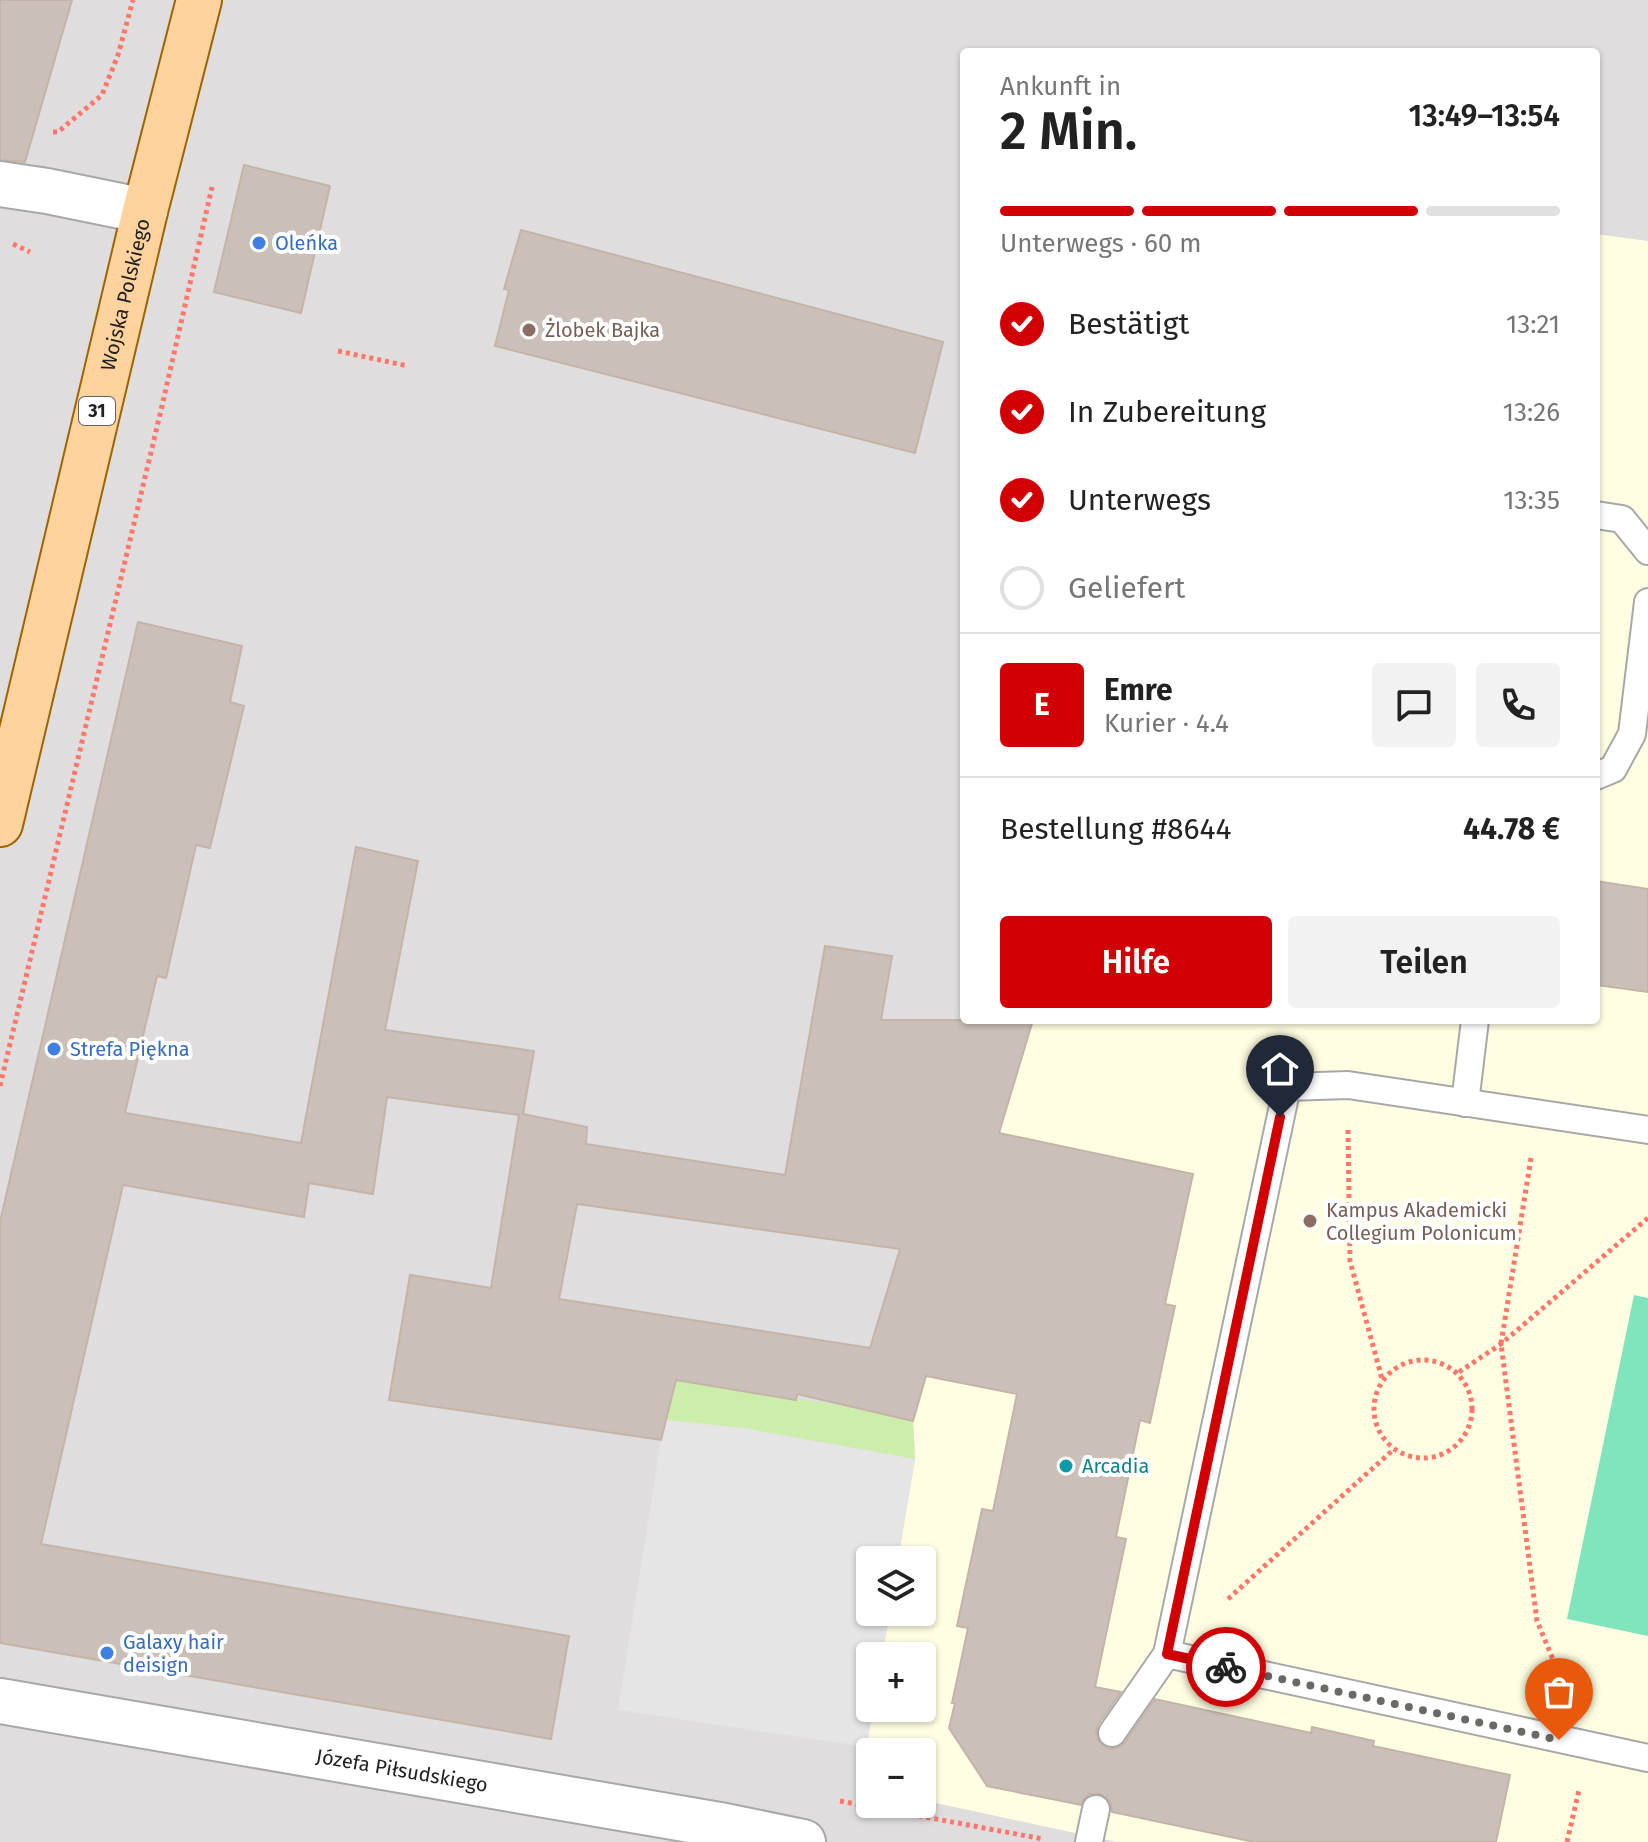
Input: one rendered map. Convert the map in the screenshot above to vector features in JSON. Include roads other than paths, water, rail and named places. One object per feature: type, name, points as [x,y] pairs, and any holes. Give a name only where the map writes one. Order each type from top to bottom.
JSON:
[{"type":"main road","name":"Wojska Polskiego","points":[[0,824],[145,211],[199,0]]},
{"type":"street","points":[[0,184],[145,211]]},
{"type":"street","name":"Józefa Piłsudskiego","points":[[0,1701],[803,1842]]},
{"type":"lane","points":[[1600,516],[1622,519],[1648,551]]},
{"type":"lane","points":[[1600,774],[1613,769],[1632,734],[1648,602]]},
{"type":"lane","points":[[1465,1103],[1475,1024]]},
{"type":"lane","points":[[1112,1733],[1167,1654],[1287,1087],[1348,1085],[1648,1130]]},
{"type":"lane","points":[[1167,1654],[1648,1758]]},
{"type":"lane","points":[[1089,1842],[1096,1809]]},
{"type":"place","name":"Oleńka","points":[[259,243]]},
{"type":"place","name":"Żlobek Bajka","points":[[529,330]]},
{"type":"place","name":"Strefa Piękna","points":[[54,1049]]},
{"type":"place","name":"Kampus Akademicki Collegium Polonicum","points":[[1310,1221]]},
{"type":"place","name":"Arcadia","points":[[1066,1466]]},
{"type":"place","name":"Galaxy hair deisign","points":[[107,1653]]}]
